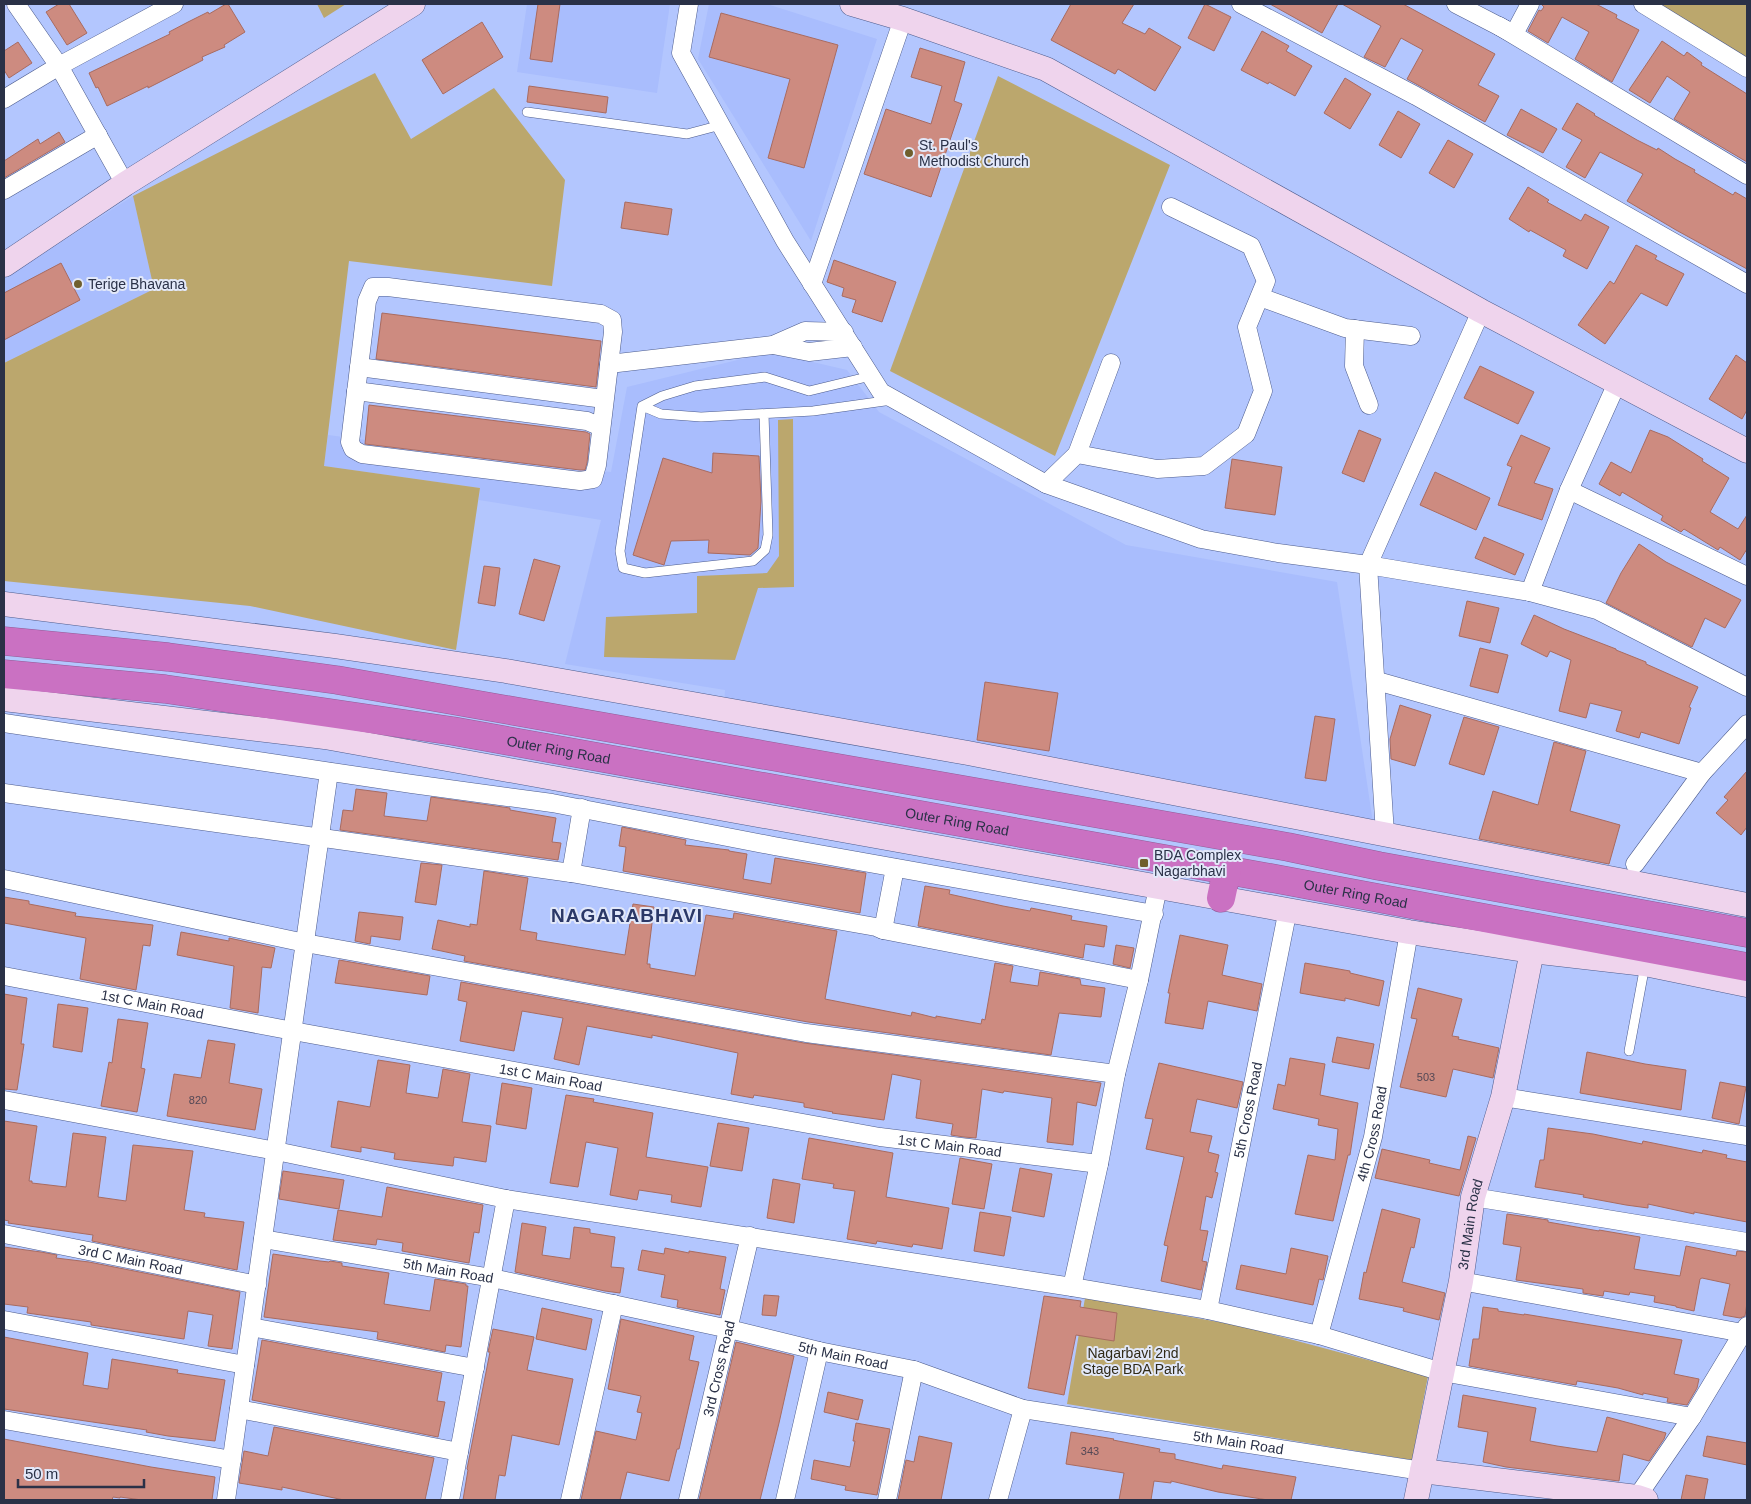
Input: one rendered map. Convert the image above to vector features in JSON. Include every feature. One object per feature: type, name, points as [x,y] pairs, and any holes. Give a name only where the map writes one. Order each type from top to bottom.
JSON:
[{"type":"highway","points":[[4,641],[168,657],[357,683],[1288,847],[1398,870],[1747,933]]},
{"type":"highway","name":"Outer Ring Road","points":[[4,674],[165,689],[453,732],[1226,870],[1747,967]]},
{"type":"highway","points":[[1222,898],[1226,870]]},
{"type":"street","points":[[16,4],[59,66],[124,184]]},
{"type":"street","points":[[4,99],[59,66],[174,4]]},
{"type":"street","points":[[4,265],[124,184],[413,4]]},
{"type":"street","points":[[689,4],[681,53],[785,241],[881,392],[1046,484],[1201,539],[1530,592],[1597,610],[1747,687]]},
{"type":"street","points":[[852,4],[903,19],[1046,68],[1481,310],[1747,451]]},
{"type":"street","points":[[1241,4],[1416,96],[1747,284]]},
{"type":"street","points":[[1456,4],[1514,34],[1530,4]]},
{"type":"street","points":[[1643,4],[1747,68]]},
{"type":"street","points":[[812,284],[903,19]]},
{"type":"street","points":[[1500,26],[1747,175]]},
{"type":"street","points":[[4,190],[98,135]]},
{"type":"street","points":[[1077,454],[1157,469],[1204,466],[1246,434],[1264,391],[1246,327],[1266,281],[1251,246],[1171,207]]},
{"type":"street","points":[[373,287],[388,287],[601,314],[612,320],[613,332],[609,364],[600,427],[597,465],[593,479],[580,481],[362,454],[353,449],[350,442],[367,301],[373,287]]},
{"type":"street","points":[[1260,297],[1345,328],[1411,336]]},
{"type":"street","points":[[1385,834],[1368,565],[1481,310]]},
{"type":"street","points":[[1355,329],[1354,366],[1369,405]]},
{"type":"street","points":[[609,364],[773,345],[806,331],[844,332]]},
{"type":"street","points":[[773,345],[809,352],[853,347]]},
{"type":"street","points":[[1046,484],[1077,454],[1111,363]]},
{"type":"street","points":[[359,367],[604,399]]},
{"type":"street","points":[[1530,592],[1569,490],[1617,383]]},
{"type":"street","points":[[356,391],[587,421],[600,427]]},
{"type":"street","points":[[1569,490],[1747,576]]},
{"type":"street","points":[[4,604],[335,646],[516,673],[968,753],[1747,905]]},
{"type":"street","points":[[1376,681],[1702,773]]},
{"type":"street","points":[[4,699],[326,737],[1409,932],[1532,951],[1645,964],[1747,985]]},
{"type":"street","points":[[4,723],[329,772],[552,802],[895,868],[1154,914]]},
{"type":"street","points":[[1635,864],[1702,773],[1747,724]]},
{"type":"street","points":[[228,1500],[239,1409],[329,772]]},
{"type":"street","points":[[4,793],[571,873],[876,927],[883,930],[1139,980]]},
{"type":"street","points":[[571,873],[582,808]]},
{"type":"street","points":[[883,930],[895,868]]},
{"type":"street","points":[[4,879],[305,943],[806,1033],[1116,1074]]},
{"type":"street","points":[[1072,1287],[1099,1164],[1116,1074],[1154,914],[1158,887]]},
{"type":"street","name":"5th Cross Road","points":[[1208,1310],[1288,909]]},
{"type":"street","name":"4th Cross Road","points":[[1319,1335],[1374,1137],[1409,932]]},
{"type":"street","name":"3rd Main Road","points":[[1416,1500],[1461,1281],[1473,1197],[1503,1097],[1532,951]]},
{"type":"street","name":"1st C Main Road","points":[[4,976],[880,1137],[1099,1164]]},
{"type":"street","points":[[1503,1097],[1747,1136]]},
{"type":"street","points":[[4,1100],[276,1151],[506,1199],[750,1236],[1208,1310],[1319,1335],[1442,1372],[1692,1417]]},
{"type":"street","points":[[1473,1197],[1747,1242]]},
{"type":"street","points":[[450,1500],[506,1199]]},
{"type":"street","name":"3rd C Main Road","points":[[4,1234],[257,1285]]},
{"type":"street","name":"3rd Cross Road","points":[[688,1500],[750,1236]]},
{"type":"street","name":"5th Main Road","points":[[263,1240],[492,1278],[729,1329],[819,1351],[914,1370],[1023,1409],[1422,1471]]},
{"type":"street","points":[[1422,1471],[1641,1499],[1745,1330],[1461,1281]]},
{"type":"street","points":[[570,1500],[614,1304]]},
{"type":"street","points":[[4,1320],[246,1365]]},
{"type":"street","points":[[251,1327],[475,1368]]},
{"type":"street","points":[[785,1500],[819,1351]]},
{"type":"street","points":[[887,1500],[914,1370]]},
{"type":"street","points":[[239,1409],[459,1452]]},
{"type":"street","points":[[998,1500],[1023,1409]]},
{"type":"street","points":[[4,1420],[232,1460]]},
{"type":"lane","points":[[527,112],[687,134],[721,126]]},
{"type":"lane","points":[[642,406],[662,396],[695,386],[765,377],[809,391],[871,376]]},
{"type":"lane","points":[[642,406],[661,414],[701,417],[813,411],[894,399]]},
{"type":"lane","points":[[642,406],[620,551],[623,568],[645,573],[753,561],[765,550],[768,535],[764,414]]},
{"type":"lane","points":[[1629,1052],[1645,964]]},
{"type":"shaded area","points":[[527,4],[670,4],[657,93],[517,72]]},
{"type":"shaded area","points":[[709,4],[767,4],[877,39],[811,241],[698,59]]},
{"type":"shaded area","name":"Terige Bhavana","points":[[133,196],[154,289],[4,363],[4,279]]},
{"type":"shaded area","points":[[770,352],[847,370],[879,412],[1126,545],[1337,582],[1373,823],[724,704],[725,690],[565,664],[601,520],[479,500],[480,488],[324,466],[328,435],[611,472],[627,387]]},
{"type":"green space","points":[[317,4],[346,4],[324,18]]},
{"type":"green space","points":[[1655,4],[1747,4],[1747,58]]},
{"type":"green space","points":[[375,73],[411,139],[494,88],[565,180],[552,286],[349,261],[324,466],[480,488],[456,650],[250,606],[4,581],[4,363],[154,289],[133,196]]},
{"type":"green space","points":[[998,76],[1170,165],[1055,456],[890,371]]},
{"type":"green space","points":[[793,419],[794,587],[758,588],[735,660],[604,657],[606,617],[697,613],[697,576],[767,573],[779,556],[778,420]]},
{"type":"green space","name":"Nagarbavi 2nd Stage BDA Park","points":[[1085,1298],[1241,1326],[1428,1376],[1412,1460],[1067,1404]]},
{"type":"building","points":[[59,4],[69,4],[87,33],[67,45],[46,12]]},
{"type":"building","points":[[228,4],[245,32],[224,45],[225,47],[202,57],[203,60],[107,106],[89,73],[170,34],[169,32]]},
{"type":"building","points":[[538,4],[560,4],[552,62],[530,59]]},
{"type":"building","points":[[1071,4],[1134,4],[1122,23],[1145,34],[1149,28],[1181,47],[1155,91],[1118,69],[1115,74],[1051,40]]},
{"type":"building","points":[[1205,4],[1231,17],[1214,51],[1188,38]]},
{"type":"building","points":[[1270,4],[1338,4],[1322,33]]},
{"type":"building","points":[[1342,4],[1403,4],[1495,54],[1478,85],[1499,96],[1485,122],[1407,79],[1423,50],[1401,38],[1385,67],[1364,57],[1381,26]]},
{"type":"building","points":[[1541,4],[1596,4],[1617,15],[1616,18],[1639,30],[1612,82],[1575,59],[1589,32],[1562,17],[1548,43],[1528,31],[1539,10],[1541,11],[1544,7]]},
{"type":"building","points":[[721,13],[838,45],[804,168],[768,158],[790,79],[709,57]]},
{"type":"building","points":[[482,22],[503,57],[443,94],[422,60]]},
{"type":"building","points":[[1262,31],[1289,46],[1286,51],[1312,66],[1295,96],[1241,70]]},
{"type":"building","points":[[1662,41],[1684,56],[1687,52],[1702,63],[1701,65],[1747,94],[1747,162],[1674,119],[1690,92],[1667,76],[1650,103],[1629,90]]},
{"type":"building","points":[[18,42],[32,63],[9,78],[4,70],[4,51]]},
{"type":"building","name":"St. Paul's Methodist Church","points":[[920,48],[965,62],[954,101],[962,104],[931,197],[864,174],[886,109],[931,124],[942,86],[911,77]]},
{"type":"building","points":[[1345,78],[1371,94],[1350,129],[1324,113]]},
{"type":"building","points":[[529,86],[608,97],[606,113],[527,102]]},
{"type":"building","points":[[1577,103],[1637,140],[1657,150],[1658,148],[1733,195],[1735,192],[1747,199],[1747,269],[1627,201],[1643,174],[1600,152],[1585,178],[1566,167],[1582,140],[1562,129]]},
{"type":"building","points":[[1521,109],[1557,129],[1543,153],[1507,135]]},
{"type":"building","points":[[1398,111],[1420,124],[1401,158],[1379,145]]},
{"type":"building","points":[[59,132],[65,142],[4,178],[4,161],[38,139],[40,144]]},
{"type":"building","points":[[1448,140],[1473,154],[1454,188],[1429,173]]},
{"type":"building","points":[[1528,187],[1549,200],[1547,202],[1581,221],[1585,214],[1609,227],[1587,269],[1563,256],[1566,250],[1530,230],[1529,232],[1509,219]]},
{"type":"building","points":[[625,202],[672,209],[668,235],[621,228]]},
{"type":"building","points":[[1636,245],[1657,256],[1655,259],[1684,274],[1667,306],[1641,293],[1605,344],[1578,325],[1610,281],[1614,284]]},
{"type":"building","points":[[834,260],[896,282],[882,322],[852,312],[856,300],[842,296],[844,288],[827,282]]},
{"type":"building","points":[[61,263],[80,300],[4,340],[4,293]]},
{"type":"building","points":[[382,313],[601,341],[596,387],[376,359]]},
{"type":"building","points":[[1736,355],[1747,363],[1747,410],[1742,419],[1709,399]]},
{"type":"building","points":[[1480,366],[1534,392],[1518,424],[1464,398]]},
{"type":"building","points":[[369,405],[586,432],[590,434],[587,463],[585,470],[580,470],[365,444]]},
{"type":"building","points":[[1359,430],[1381,439],[1364,482],[1342,473]]},
{"type":"building","points":[[1650,430],[1668,437],[1729,478],[1710,512],[1738,529],[1747,515],[1747,549],[1740,560],[1720,547],[1718,550],[1684,529],[1681,532],[1661,520],[1663,516],[1622,492],[1620,496],[1599,484],[1611,462],[1631,473]]},
{"type":"building","points":[[1521,435],[1550,448],[1534,483],[1553,489],[1542,520],[1498,505],[1512,467],[1507,465]]},
{"type":"building","points":[[713,453],[759,456],[761,501],[758,548],[750,555],[708,553],[709,540],[671,541],[664,565],[633,555],[663,458],[712,473]]},
{"type":"building","points":[[1232,459],[1282,467],[1275,515],[1225,508]]},
{"type":"building","points":[[1435,472],[1490,498],[1476,530],[1420,505]]},
{"type":"building","points":[[1484,537],[1524,554],[1515,575],[1475,558]]},
{"type":"building","points":[[1639,544],[1666,562],[1741,600],[1725,628],[1705,618],[1692,647],[1606,603],[1621,573]]},
{"type":"building","points":[[534,559],[560,566],[544,621],[519,614]]},
{"type":"building","points":[[484,566],[500,568],[495,606],[478,603]]},
{"type":"building","points":[[1467,601],[1499,608],[1490,643],[1459,636]]},
{"type":"building","points":[[1534,615],[1646,662],[1646,664],[1698,687],[1689,707],[1691,708],[1679,744],[1641,732],[1639,738],[1616,731],[1622,711],[1590,703],[1586,718],[1559,711],[1571,660],[1550,651],[1547,657],[1521,644]]},
{"type":"building","points":[[1480,648],[1508,655],[1498,693],[1470,686]]},
{"type":"building","points":[[985,682],[1058,693],[1049,751],[977,740]]},
{"type":"building","points":[[1400,705],[1431,715],[1415,766],[1391,759],[1390,739]]},
{"type":"building","points":[[1315,716],[1335,719],[1326,781],[1305,778]]},
{"type":"building","points":[[1464,717],[1499,727],[1484,775],[1449,764]]},
{"type":"building","points":[[1554,742],[1586,751],[1570,811],[1620,825],[1609,864],[1479,839],[1493,791],[1538,805]]},
{"type":"building","points":[[1747,771],[1747,827],[1741,835],[1716,813],[1728,800],[1724,797]]},
{"type":"building","points":[[356,789],[387,793],[384,816],[427,821],[431,797],[510,808],[510,810],[556,818],[552,842],[561,843],[558,860],[340,830],[343,810],[353,811]]},
{"type":"building","points":[[622,827],[686,840],[685,845],[747,854],[743,879],[771,884],[775,858],[866,873],[860,913],[623,871],[626,847],[619,846]]},
{"type":"building","points":[[421,863],[442,865],[436,905],[415,902]]},
{"type":"building","points":[[484,871],[528,878],[520,930],[537,933],[536,940],[625,955],[633,904],[654,907],[647,964],[650,964],[650,968],[695,976],[706,915],[733,919],[734,913],[837,931],[825,999],[911,1016],[912,1012],[936,1018],[936,1016],[981,1024],[982,1019],[985,1020],[995,963],[1013,966],[1010,982],[1038,986],[1040,972],[1080,979],[1081,985],[1105,988],[1101,1017],[1059,1013],[1051,1055],[808,1022],[464,961],[465,956],[432,949],[438,920],[470,927],[470,924],[477,925]]},
{"type":"building","points":[[925,886],[950,890],[949,894],[1003,906],[1030,911],[1031,908],[1072,916],[1071,920],[1107,926],[1104,947],[1085,944],[1083,958],[918,926]]},
{"type":"building","points":[[4,897],[29,901],[29,904],[76,913],[75,916],[153,925],[150,946],[143,945],[136,990],[80,979],[86,938],[4,923]]},
{"type":"building","points":[[359,912],[403,917],[400,940],[371,936],[370,944],[355,941]]},
{"type":"building","points":[[181,932],[229,941],[229,938],[275,948],[271,968],[262,967],[258,1013],[230,1008],[234,966],[177,955]]},
{"type":"building","points":[[1180,935],[1228,945],[1222,975],[1262,984],[1257,1011],[1208,1001],[1203,1029],[1165,1023],[1170,993],[1168,993]]},
{"type":"building","points":[[1116,945],[1134,948],[1130,968],[1113,964]]},
{"type":"building","points":[[339,960],[430,976],[427,995],[335,983]]},
{"type":"building","points":[[1305,963],[1350,971],[1350,973],[1384,981],[1379,1006],[1345,998],[1345,1001],[1300,993]]},
{"type":"building","points":[[461,982],[804,1043],[1101,1083],[1096,1106],[1077,1102],[1073,1145],[1047,1142],[1052,1098],[982,1089],[976,1138],[951,1135],[953,1124],[916,1118],[921,1080],[892,1074],[884,1120],[832,1113],[804,1107],[804,1103],[754,1095],[753,1098],[731,1094],[738,1053],[652,1035],[652,1038],[587,1026],[579,1065],[554,1059],[563,1018],[522,1011],[514,1051],[460,1041],[467,1002],[458,1000]]},
{"type":"building","points":[[1418,988],[1462,999],[1452,1036],[1499,1048],[1493,1078],[1453,1069],[1446,1097],[1400,1087],[1417,1019],[1411,1018]]},
{"type":"building","points":[[4,994],[27,998],[21,1044],[24,1044],[17,1090],[4,1089]]},
{"type":"building","points":[[58,1004],[88,1008],[82,1052],[53,1047]]},
{"type":"building","points":[[118,1019],[148,1023],[141,1068],[145,1069],[137,1112],[101,1106],[109,1062],[112,1063]]},
{"type":"building","points":[[1337,1037],[1374,1044],[1369,1069],[1332,1062]]},
{"type":"building","points":[[208,1040],[235,1044],[229,1083],[262,1089],[255,1130],[167,1116],[174,1074],[201,1078]]},
{"type":"building","points":[[1587,1052],[1686,1070],[1681,1110],[1580,1093]]},
{"type":"building","points":[[1290,1058],[1325,1064],[1320,1095],[1358,1103],[1350,1155],[1348,1155],[1333,1221],[1295,1214],[1308,1155],[1335,1160],[1338,1129],[1318,1125],[1319,1119],[1273,1109],[1278,1084],[1285,1086]]},
{"type":"building","points":[[378,1060],[410,1065],[406,1093],[438,1098],[443,1069],[470,1074],[462,1122],[491,1126],[486,1162],[454,1157],[453,1166],[394,1159],[395,1153],[361,1147],[361,1152],[331,1147],[338,1101],[370,1107]]},
{"type":"building","points":[[1159,1063],[1243,1082],[1237,1108],[1197,1099],[1190,1132],[1212,1136],[1208,1152],[1219,1155],[1215,1172],[1218,1173],[1212,1198],[1206,1196],[1200,1230],[1208,1231],[1202,1261],[1207,1262],[1201,1290],[1161,1281],[1168,1246],[1164,1245],[1184,1157],[1146,1149],[1153,1119],[1145,1118]]},
{"type":"building","points":[[1720,1082],[1746,1087],[1739,1124],[1712,1118]]},
{"type":"building","points":[[502,1083],[532,1088],[526,1129],[496,1124]]},
{"type":"building","points":[[566,1095],[594,1099],[593,1102],[653,1113],[646,1157],[708,1167],[701,1207],[671,1202],[672,1195],[639,1190],[637,1200],[610,1195],[618,1148],[586,1142],[578,1187],[550,1183]]},
{"type":"building","points":[[4,1121],[37,1126],[29,1181],[32,1181],[32,1183],[66,1187],[73,1133],[106,1137],[98,1197],[126,1201],[133,1145],[193,1151],[184,1210],[205,1213],[204,1217],[244,1222],[237,1270],[92,1241],[93,1235],[8,1223],[9,1221],[4,1220]]},
{"type":"building","points":[[718,1123],[749,1128],[742,1171],[710,1166]]},
{"type":"building","points":[[1548,1128],[1593,1134],[1642,1144],[1643,1141],[1702,1153],[1703,1150],[1727,1155],[1726,1158],[1747,1162],[1747,1222],[1694,1212],[1694,1214],[1648,1204],[1648,1208],[1626,1205],[1583,1197],[1584,1195],[1535,1187],[1540,1160],[1544,1160]]},
{"type":"building","points":[[1468,1136],[1476,1138],[1459,1196],[1375,1178],[1382,1149],[1430,1160],[1429,1163],[1460,1170]]},
{"type":"building","points":[[809,1138],[893,1153],[886,1197],[949,1208],[942,1249],[913,1244],[912,1247],[877,1241],[876,1244],[847,1239],[855,1191],[833,1188],[834,1184],[802,1179]]},
{"type":"building","points":[[960,1158],[992,1164],[984,1209],[952,1204]]},
{"type":"building","points":[[1020,1168],[1052,1174],[1044,1217],[1012,1211]]},
{"type":"building","points":[[283,1171],[344,1180],[339,1209],[279,1199]]},
{"type":"building","points":[[773,1179],[800,1184],[794,1223],[767,1218]]},
{"type":"building","points":[[387,1187],[483,1205],[479,1233],[474,1232],[469,1263],[402,1251],[403,1243],[377,1239],[376,1245],[333,1240],[338,1210],[382,1217]]},
{"type":"building","points":[[1382,1209],[1420,1219],[1414,1248],[1411,1247],[1402,1282],[1445,1293],[1439,1320],[1403,1311],[1404,1308],[1359,1299],[1364,1272],[1366,1273]]},
{"type":"building","points":[[980,1212],[1011,1217],[1004,1256],[974,1251]]},
{"type":"building","points":[[1507,1214],[1640,1237],[1634,1269],[1680,1276],[1686,1246],[1736,1256],[1737,1251],[1747,1252],[1747,1303],[1745,1316],[1740,1318],[1723,1315],[1730,1284],[1702,1278],[1700,1279],[1694,1311],[1654,1302],[1655,1296],[1630,1292],[1629,1295],[1604,1291],[1603,1296],[1583,1293],[1583,1289],[1516,1280],[1521,1247],[1503,1244]]},
{"type":"building","points":[[522,1223],[546,1227],[542,1255],[570,1259],[574,1227],[590,1229],[590,1233],[615,1237],[611,1267],[624,1268],[620,1293],[515,1272]]},
{"type":"building","points":[[4,1247],[57,1255],[56,1258],[89,1262],[240,1292],[232,1349],[208,1346],[213,1315],[188,1311],[184,1339],[91,1325],[91,1322],[27,1313],[28,1307],[4,1304]]},
{"type":"building","points":[[665,1248],[726,1257],[720,1289],[725,1290],[720,1315],[677,1307],[678,1300],[661,1297],[665,1275],[638,1270],[642,1250],[664,1254]]},
{"type":"building","points":[[1291,1248],[1328,1256],[1323,1280],[1319,1279],[1313,1305],[1236,1289],[1241,1265],[1286,1274]]},
{"type":"building","points":[[273,1254],[330,1261],[342,1263],[342,1266],[389,1273],[384,1304],[430,1311],[435,1279],[466,1284],[468,1286],[461,1347],[446,1345],[445,1352],[377,1339],[378,1332],[264,1317]]},
{"type":"building","points":[[764,1295],[779,1296],[776,1316],[762,1315]]},
{"type":"building","points":[[1044,1296],[1081,1301],[1080,1307],[1117,1313],[1114,1341],[1076,1335],[1064,1395],[1028,1388]]},
{"type":"building","points":[[1483,1307],[1682,1340],[1674,1374],[1699,1379],[1697,1388],[1687,1405],[1667,1402],[1668,1398],[1643,1393],[1643,1395],[1618,1388],[1577,1381],[1576,1385],[1469,1366],[1473,1339],[1479,1339]]},
{"type":"building","points":[[542,1308],[592,1319],[586,1350],[536,1339]]},
{"type":"building","points":[[621,1319],[694,1336],[689,1360],[699,1362],[679,1449],[677,1449],[669,1481],[627,1472],[620,1500],[581,1500],[596,1431],[636,1440],[642,1413],[637,1412],[641,1396],[608,1389]]},
{"type":"building","points":[[493,1329],[534,1337],[527,1370],[573,1379],[559,1445],[512,1435],[505,1476],[499,1475],[495,1500],[463,1500],[467,1469]]},
{"type":"building","points":[[4,1337],[88,1353],[83,1385],[108,1389],[112,1359],[178,1370],[177,1373],[225,1380],[215,1441],[168,1436],[146,1432],[147,1430],[4,1409]]},
{"type":"building","points":[[262,1340],[442,1373],[437,1401],[445,1402],[438,1437],[252,1400]]},
{"type":"building","points":[[736,1342],[794,1356],[779,1423],[760,1500],[699,1500]]},
{"type":"building","points":[[828,1392],[863,1400],[858,1420],[824,1412]]},
{"type":"building","points":[[1463,1395],[1536,1408],[1530,1441],[1597,1452],[1607,1417],[1666,1433],[1649,1461],[1623,1454],[1619,1481],[1506,1467],[1483,1462],[1488,1432],[1458,1427]]},
{"type":"building","points":[[856,1423],[890,1429],[877,1495],[845,1490],[846,1486],[811,1479],[814,1460],[850,1467]]},
{"type":"building","points":[[274,1427],[434,1458],[425,1500],[344,1500],[282,1487],[282,1490],[239,1483],[244,1451],[268,1456]]},
{"type":"building","points":[[1071,1432],[1160,1449],[1159,1452],[1175,1454],[1175,1459],[1222,1469],[1223,1465],[1296,1477],[1291,1500],[1268,1500],[1218,1492],[1171,1481],[1171,1483],[1154,1481],[1151,1500],[1119,1500],[1124,1473],[1066,1464]]},
{"type":"building","points":[[919,1436],[952,1443],[941,1500],[898,1500],[906,1460],[914,1462]]},
{"type":"building","points":[[1707,1436],[1747,1443],[1747,1465],[1703,1456]]},
{"type":"building","points":[[4,1439],[151,1467],[215,1477],[212,1500],[142,1500],[113,1497],[112,1500],[4,1500]]},
{"type":"building","points":[[1686,1475],[1708,1479],[1704,1500],[1681,1500]]},
{"type":"place","name":"St. Paul's Methodist Church","points":[[909,153]]},
{"type":"place","name":"Terige Bhavana","points":[[78,284]]},
{"type":"place","name":"BDA Complex Nagarbhavi","points":[[1144,863]]},
{"type":"district","name":"NAGARABHAVI","points":[[627,915]]}]
